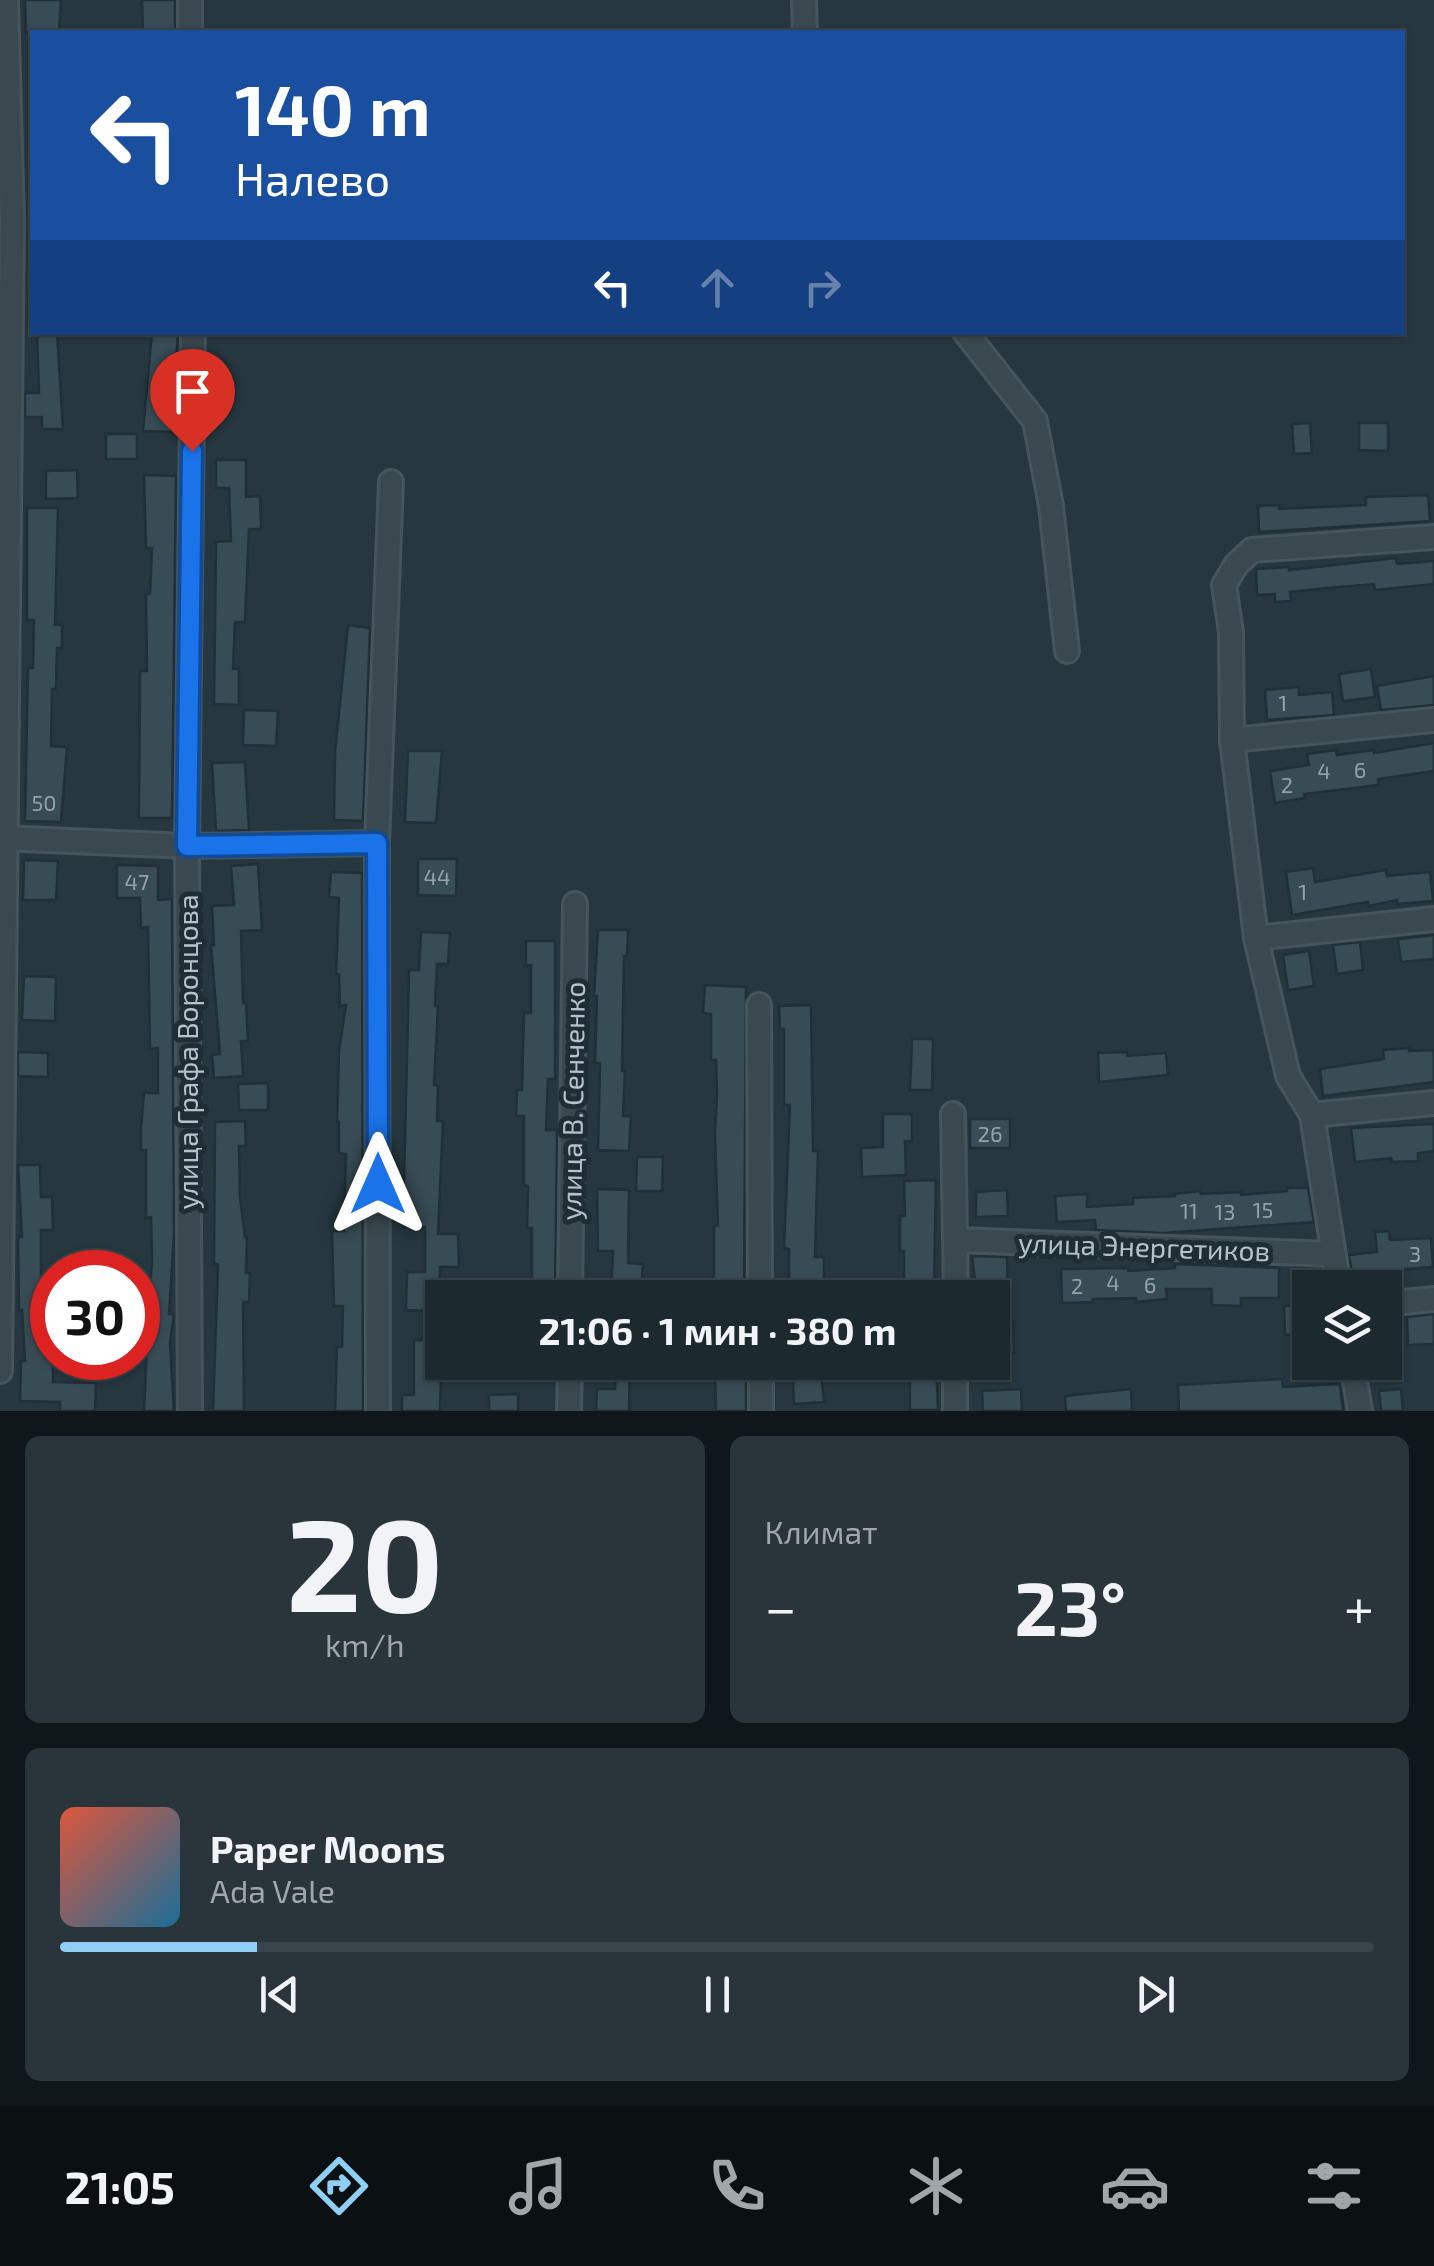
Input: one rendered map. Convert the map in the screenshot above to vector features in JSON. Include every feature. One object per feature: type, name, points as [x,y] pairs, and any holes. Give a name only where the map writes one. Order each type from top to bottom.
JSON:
[{"type":"street","points":[[0,1371],[2,838],[15,220],[6,0]]},
{"type":"street","points":[[190,0],[190,30]]},
{"type":"street","points":[[804,0],[804,30]]},
{"type":"street","name":"улица Графа Воронцова","points":[[190,1411],[187,846],[193,335]]},
{"type":"street","points":[[967,335],[1036,422],[1051,506],[1067,652]]},
{"type":"street","points":[[378,1411],[377,843],[391,482]]},
{"type":"street","points":[[1336,1270],[1312,1115],[1288,1076],[1256,938],[1232,740],[1231,632],[1224,585],[1236,565],[1252,550],[1434,537]]},
{"type":"street","points":[[1232,740],[1434,720]]},
{"type":"street","points":[[2,838],[187,846],[377,843]]},
{"type":"street","name":"улица В. Сенченко","points":[[570,1280],[574,904]]},
{"type":"street","points":[[1256,938],[1434,919]]},
{"type":"street","points":[[759,1005],[760,1280]]},
{"type":"street","points":[[1312,1115],[1434,1103]]},
{"type":"street","points":[[954,1114],[956,1280]]},
{"type":"street","name":"улица Энергетиков","points":[[956,1240],[1333,1254]]},
{"type":"street","points":[[1402,1302],[1434,1299]]},
{"type":"street","points":[[569,1411],[570,1380]]},
{"type":"street","points":[[761,1380],[761,1411]]},
{"type":"street","points":[[955,1380],[955,1411]]},
{"type":"street","points":[[1355,1380],[1360,1411]]},
{"type":"building","points":[[25,0],[61,0],[59,30],[26,32]]},
{"type":"building","points":[[142,0],[175,0],[175,30],[143,30]]},
{"type":"building","points":[[37,335],[57,335],[63,429],[42,429],[42,417],[25,417],[25,393],[39,393]]},
{"type":"building","points":[[152,335],[178,335],[172,432],[143,431]]},
{"type":"building","points":[[1310,423],[1312,453],[1294,454],[1292,424]]},
{"type":"building","points":[[1359,423],[1388,423],[1388,451],[1359,450]]},
{"type":"building","points":[[106,434],[137,434],[137,459],[106,459]]},
{"type":"building","points":[[216,460],[246,460],[246,497],[260,496],[261,529],[249,529],[245,622],[235,622],[233,669],[239,669],[239,705],[214,704],[216,542],[231,541],[229,488],[216,488]]},
{"type":"building","points":[[77,470],[78,498],[46,499],[46,471]]},
{"type":"building","points":[[144,475],[176,476],[172,818],[139,818],[140,671],[147,671],[146,594],[150,594],[152,548],[146,548]]},
{"type":"building","points":[[1428,495],[1430,521],[1259,532],[1258,506],[1279,505],[1279,509],[1366,505],[1366,497]]},
{"type":"building","points":[[27,508],[58,508],[55,625],[62,625],[62,648],[57,648],[56,689],[52,689],[51,746],[67,747],[61,822],[25,821],[28,668],[33,668],[34,620],[27,620]]},
{"type":"building","points":[[1396,558],[1397,564],[1434,561],[1434,584],[1375,590],[1374,584],[1290,592],[1291,601],[1275,602],[1275,594],[1257,595],[1256,569],[1289,570]]},
{"type":"building","points":[[348,625],[370,628],[363,821],[334,820],[335,752]]},
{"type":"building","points":[[1371,669],[1375,697],[1343,701],[1339,674]]},
{"type":"building","points":[[1434,676],[1434,705],[1381,710],[1377,686]]},
{"type":"building","points":[[1299,687],[1299,695],[1332,692],[1334,715],[1267,720],[1265,690]]},
{"type":"building","points":[[244,710],[278,711],[276,746],[243,745]]},
{"type":"building","points":[[1434,743],[1434,771],[1378,779],[1379,785],[1304,794],[1305,798],[1275,803],[1270,771],[1309,765],[1307,754],[1336,750],[1337,755],[1374,753]]},
{"type":"building","points":[[408,751],[442,751],[436,823],[405,822]]},
{"type":"building","points":[[245,762],[249,830],[216,831],[212,763]]},
{"type":"building","points":[[418,859],[457,859],[456,896],[418,895]]},
{"type":"building","points":[[24,860],[58,861],[56,900],[23,900]]},
{"type":"building","points":[[258,864],[262,930],[241,931],[248,1041],[241,1041],[243,1076],[214,1078],[212,1055],[220,1054],[211,945],[212,906],[234,905],[231,866]]},
{"type":"building","points":[[117,865],[158,866],[158,900],[172,899],[174,1235],[169,1314],[174,1314],[170,1343],[174,1411],[144,1411],[145,1380],[160,1380],[160,1250],[152,1250],[151,1217],[146,1218],[146,1150],[141,1150],[144,1093],[158,1093],[158,1048],[150,1049],[148,927],[141,928],[140,898],[117,898]]},
{"type":"building","points":[[1313,868],[1315,882],[1386,870],[1387,876],[1430,872],[1433,901],[1397,904],[1397,900],[1369,906],[1368,902],[1292,915],[1286,872]]},
{"type":"building","points":[[331,872],[362,873],[363,1411],[335,1411],[343,1306],[334,1306],[332,1231],[344,1231],[346,1154],[339,1153],[337,1122],[339,1051],[346,1005],[340,1006],[336,974],[339,898],[329,897]]},
{"type":"building","points":[[598,930],[628,930],[622,1071],[623,1116],[631,1116],[629,1151],[598,1150],[600,1063],[595,1063],[594,996]]},
{"type":"building","points":[[421,932],[450,933],[448,964],[437,964],[435,1006],[434,1085],[438,1086],[437,1121],[443,1121],[438,1234],[458,1234],[459,1267],[440,1267],[440,1280],[425,1280],[425,1311],[406,1310],[407,1272],[425,1272],[425,1227],[403,1227],[409,970],[419,970]]},
{"type":"building","points":[[1434,935],[1434,959],[1401,962],[1398,939]]},
{"type":"building","points":[[526,941],[555,941],[555,1079],[548,1079],[546,1130],[557,1130],[555,1280],[518,1280],[532,1279],[532,1228],[527,1228],[528,1186],[524,1185],[524,1116],[516,1116],[517,1090],[522,1090],[524,1013],[531,1013],[531,965],[526,966]]},
{"type":"building","points":[[1360,942],[1363,970],[1337,974],[1333,945]]},
{"type":"building","points":[[1309,951],[1314,986],[1288,990],[1283,955]]},
{"type":"building","points":[[24,976],[56,977],[55,1021],[22,1020]]},
{"type":"building","points":[[705,985],[746,987],[744,1280],[714,1280],[714,1226],[718,1226],[716,1060],[711,1060],[711,1014],[703,1013]]},
{"type":"building","points":[[811,1005],[813,1151],[818,1151],[815,1257],[824,1257],[824,1280],[789,1280],[789,1249],[784,1248],[790,1105],[784,1105],[784,1029],[780,1029],[779,1006]]},
{"type":"building","points":[[912,1039],[933,1039],[932,1090],[910,1090]]},
{"type":"building","points":[[1383,1050],[1434,1050],[1434,1082],[1323,1096],[1320,1069],[1384,1059]]},
{"type":"building","points":[[18,1052],[48,1053],[48,1077],[18,1076]]},
{"type":"building","points":[[1127,1052],[1127,1056],[1166,1053],[1168,1075],[1099,1082],[1098,1053]]},
{"type":"building","points":[[268,1083],[268,1110],[239,1110],[238,1084]]},
{"type":"building","points":[[883,1114],[912,1114],[912,1141],[905,1141],[906,1175],[862,1177],[861,1148],[883,1147]]},
{"type":"building","points":[[970,1119],[1010,1119],[1010,1148],[970,1148]]},
{"type":"building","points":[[245,1121],[246,1146],[239,1146],[246,1273],[250,1273],[249,1302],[243,1302],[244,1411],[213,1411],[218,1264],[214,1264],[215,1122]]},
{"type":"building","points":[[1434,1124],[1434,1151],[1418,1153],[1418,1161],[1392,1162],[1391,1158],[1355,1162],[1351,1128]]},
{"type":"building","points":[[637,1157],[663,1157],[662,1191],[636,1191]]},
{"type":"building","points":[[18,1165],[40,1165],[41,1197],[52,1197],[53,1230],[41,1230],[41,1250],[30,1250],[30,1380],[96,1383],[95,1411],[60,1411],[60,1402],[20,1401],[21,1361],[25,1361],[22,1310],[19,1311],[18,1237],[22,1237]]},
{"type":"building","points":[[936,1180],[934,1280],[904,1280],[900,1216],[905,1216],[904,1181]]},
{"type":"building","points":[[1308,1188],[1314,1222],[1163,1233],[1096,1230],[1095,1220],[1057,1222],[1055,1196],[1087,1194],[1087,1207],[1133,1204],[1133,1198],[1200,1191],[1241,1195]]},
{"type":"building","points":[[597,1189],[629,1190],[628,1263],[643,1264],[642,1280],[612,1280],[613,1251],[598,1251]]},
{"type":"building","points":[[1007,1190],[1008,1216],[976,1217],[976,1192]]},
{"type":"building","points":[[1389,1231],[1390,1240],[1431,1238],[1433,1267],[1352,1270],[1349,1255],[1377,1252],[1375,1232]]},
{"type":"building","points":[[972,1256],[1007,1257],[1008,1280],[975,1280]]},
{"type":"building","points":[[1175,1264],[1279,1268],[1279,1298],[1241,1298],[1241,1306],[1212,1305],[1212,1289],[1166,1289],[1167,1299],[1062,1303],[1061,1269],[1128,1271],[1175,1268]]},
{"type":"building","points":[[1284,1306],[1292,1306],[1292,1335],[1285,1335]]},
{"type":"building","points":[[1434,1314],[1434,1344],[1408,1345],[1407,1317]]},
{"type":"building","points":[[1013,1322],[1014,1353],[1010,1353]]},
{"type":"building","points":[[414,1340],[425,1340],[425,1380],[441,1380],[440,1411],[402,1411],[402,1395],[414,1395]]},
{"type":"building","points":[[1282,1379],[1283,1387],[1340,1384],[1343,1411],[1179,1411],[1178,1385]]},
{"type":"building","points":[[615,1380],[630,1380],[629,1411],[596,1411],[597,1389],[615,1389]]},
{"type":"building","points":[[715,1380],[746,1380],[746,1411],[716,1411]]},
{"type":"building","points":[[793,1380],[822,1380],[824,1402],[794,1404]]},
{"type":"building","points":[[910,1380],[937,1380],[938,1410],[910,1410]]},
{"type":"building","points":[[1021,1389],[1022,1411],[983,1411],[982,1391]]},
{"type":"building","points":[[1131,1389],[1132,1411],[1066,1411],[1065,1396]]},
{"type":"building","points":[[1401,1389],[1403,1411],[1381,1411],[1379,1391]]},
{"type":"building","points":[[518,1394],[518,1411],[489,1411],[489,1395]]},
{"type":"route","points":[[192,451],[187,846],[377,843],[378,1184]]}]
